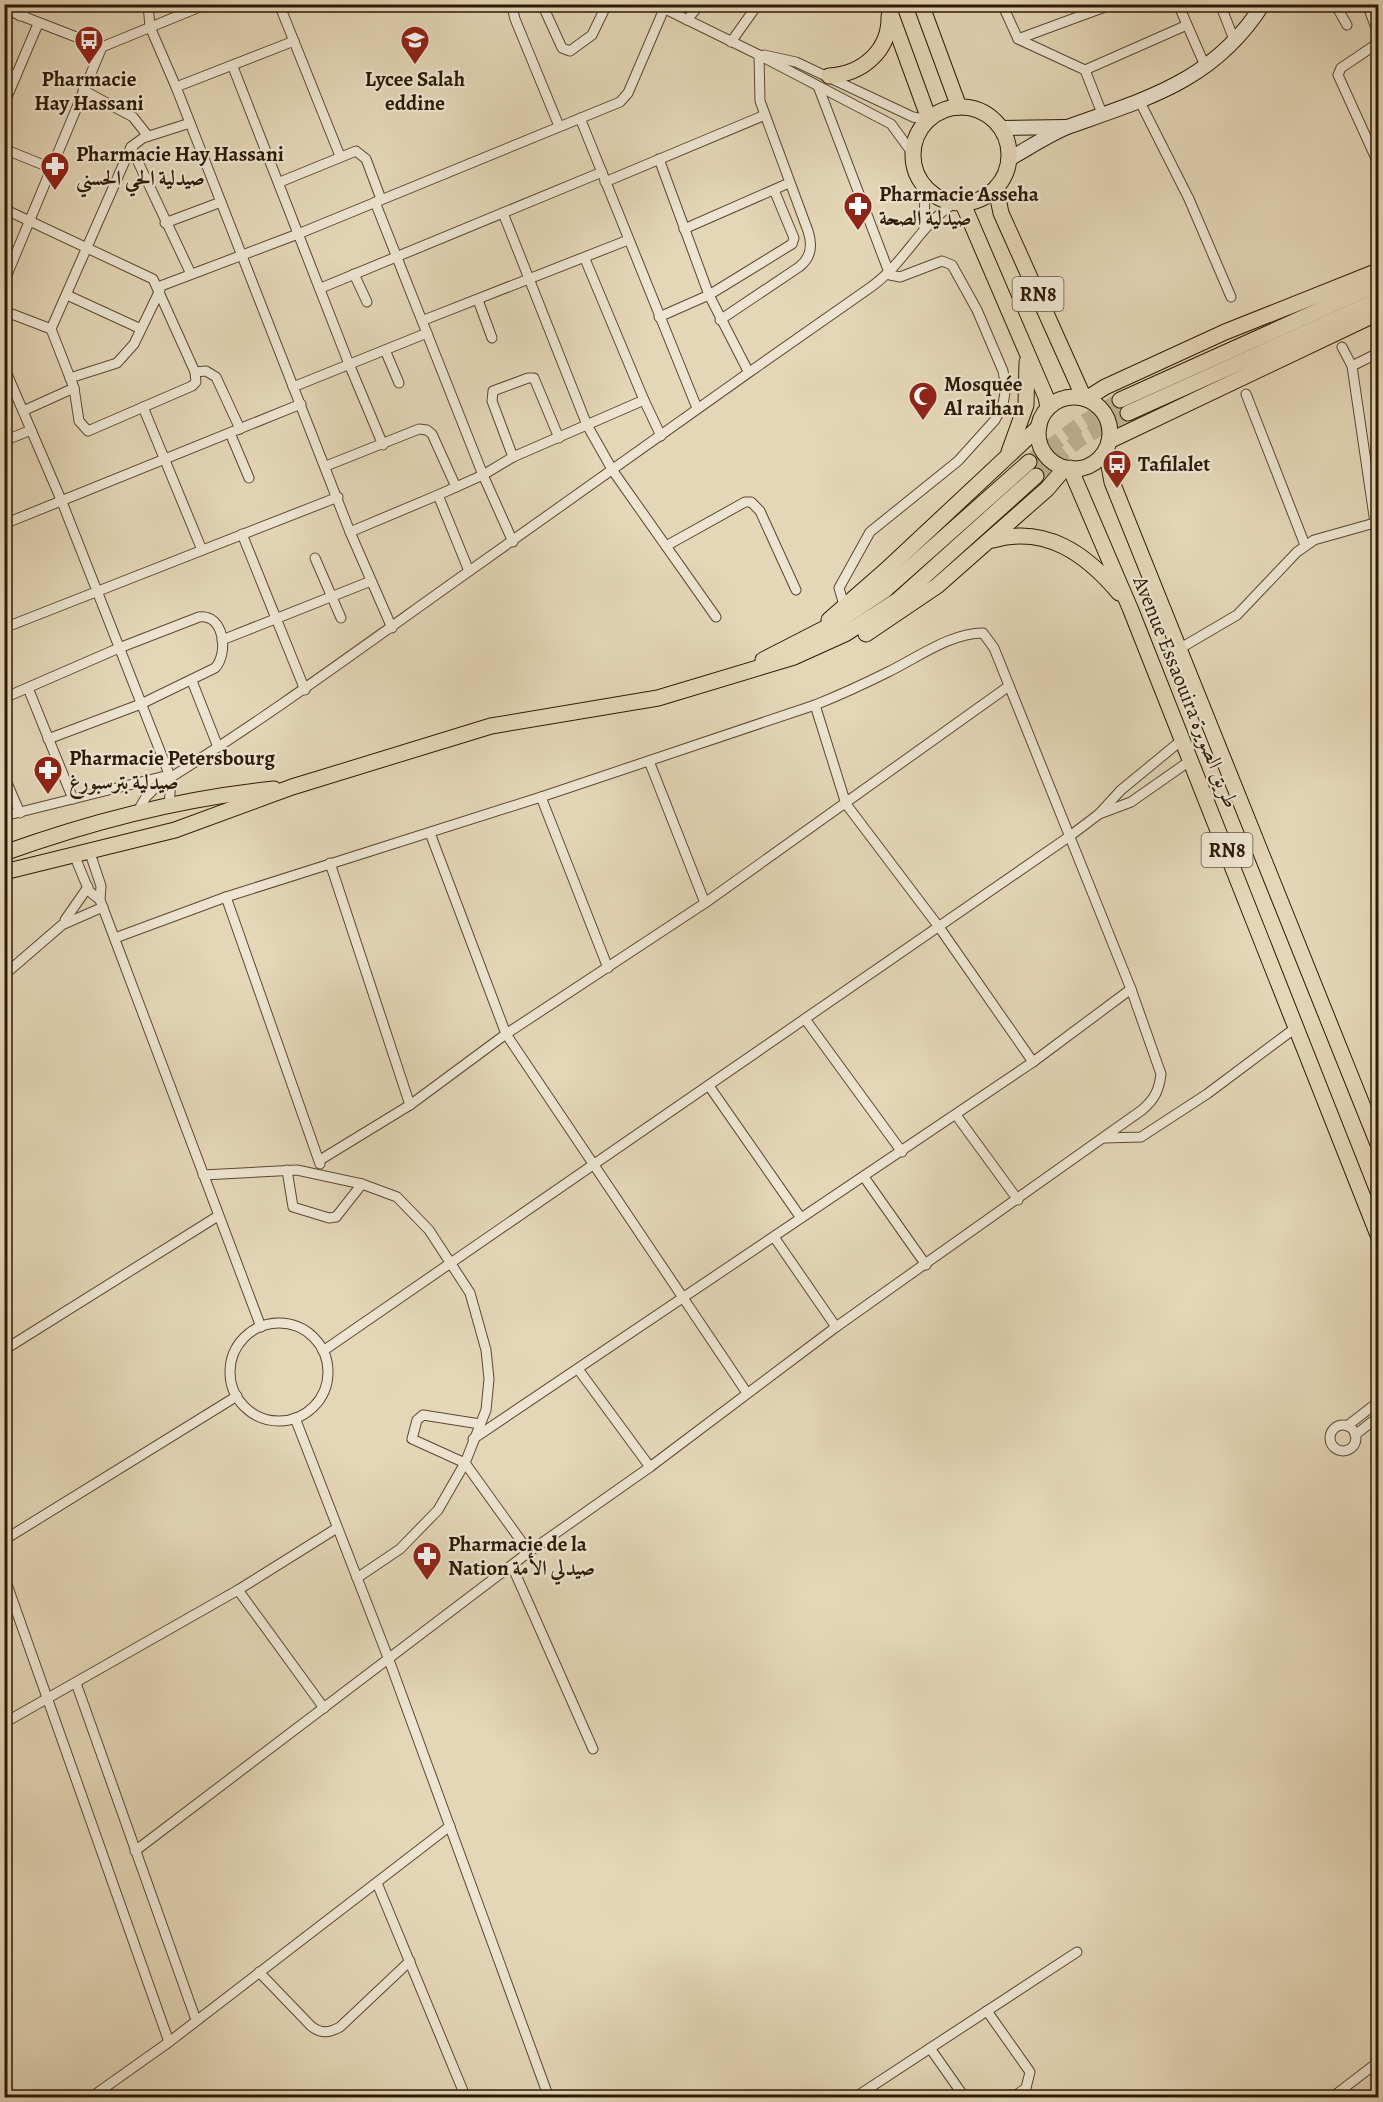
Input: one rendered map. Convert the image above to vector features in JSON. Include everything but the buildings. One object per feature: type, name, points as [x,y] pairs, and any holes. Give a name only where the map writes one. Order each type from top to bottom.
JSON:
[{"type":"main road","points":[[921,4],[959,107]]},
{"type":"main road","points":[[888,7],[929,119]]},
{"type":"main road","points":[[823,81],[858,69],[874,57],[888,30],[888,7]]},
{"type":"main road","points":[[959,107],[983,112],[1001,128],[1007,140],[1009,159],[1006,172],[996,189],[980,200],[959,204],[939,198],[925,188],[916,172],[914,153],[917,136],[929,119],[944,110],[959,107]]},
{"type":"main road","name":"RN8","points":[[996,189],[1001,213],[1085,398]]},
{"type":"main road","name":"RN8","points":[[959,204],[1025,348],[1048,408]]},
{"type":"main road","points":[[823,637],[844,605],[885,571],[1005,460],[1039,427],[1048,408],[1064,398],[1085,398],[1225,332],[1378,271]]},
{"type":"main road","points":[[1378,284],[1124,407],[1378,300]]},
{"type":"main road","points":[[823,637],[843,643],[859,638],[897,615],[937,586],[1068,468],[1090,465],[1107,445],[1378,313]]},
{"type":"main road","points":[[1005,460],[1018,432],[1026,405],[1028,376],[1025,348]]},
{"type":"main road","points":[[1085,398],[1099,406],[1107,419],[1107,445]]},
{"type":"main road","points":[[1039,427],[1039,442],[1046,455],[1068,468]]},
{"type":"main road","name":"Avenue Essaouira طريق الصويرة","points":[[1107,445],[1112,482],[1378,1144]]},
{"type":"main road","points":[[4,872],[79,856],[175,830],[292,787],[491,726],[658,698],[745,670],[778,663],[823,637],[900,578],[1029,462]]},
{"type":"main road","name":"Avenue Essaouira طريق الصويرة","points":[[1068,468],[1130,608],[1183,739],[1298,1026],[1378,1235]]},
{"type":"main road","points":[[823,637],[863,624],[898,600],[1036,476]]},
{"type":"main road","points":[[990,540],[1012,536],[1035,536],[1067,547],[1101,573],[1130,608]]},
{"type":"main road","points":[[4,853],[68,831],[136,814],[292,787]]},
{"type":"main road","points":[[169,807],[175,819],[175,830]]},
{"type":"main road","points":[[68,831],[65,845],[79,856]]},
{"type":"street","points":[[20,16],[29,4]]},
{"type":"street","points":[[148,4],[150,27],[176,87],[350,532],[392,628]]},
{"type":"street","points":[[4,9],[102,47],[207,4]]},
{"type":"street","points":[[279,4],[340,156]]},
{"type":"street","points":[[516,4],[513,11],[515,19],[559,126]]},
{"type":"street","points":[[542,4],[561,45],[568,51],[573,50],[592,35],[607,4]]},
{"type":"street","points":[[655,4],[759,55],[913,117],[929,119]]},
{"type":"street","points":[[687,20],[700,4]]},
{"type":"street","points":[[731,42],[758,4]]},
{"type":"street","points":[[1002,4],[1018,39],[1085,70],[1103,116]]},
{"type":"street","points":[[1018,39],[1113,4]]},
{"type":"street","points":[[1178,4],[1206,68]]},
{"type":"street","points":[[1220,4],[1235,42]]},
{"type":"street","points":[[1009,159],[1068,127],[1140,102],[1174,87],[1206,68],[1235,42],[1263,4]]},
{"type":"street","points":[[1335,4],[1347,25]]},
{"type":"street","points":[[1367,4],[1378,33]]},
{"type":"street","points":[[23,411],[72,383],[117,363],[134,344],[159,288],[617,104],[625,98],[664,9]]},
{"type":"street","points":[[4,104],[38,24]]},
{"type":"street","points":[[1085,70],[1187,25]]},
{"type":"street","points":[[176,87],[294,41]]},
{"type":"street","points":[[1378,43],[1341,69],[1338,75],[1378,163]]},
{"type":"street","points":[[4,282],[102,47]]},
{"type":"street","points":[[759,55],[787,59],[823,81],[891,124],[914,153]]},
{"type":"street","points":[[720,320],[799,267],[809,257],[811,239],[789,183],[759,93],[759,55]]},
{"type":"street","points":[[232,67],[280,182],[349,364],[383,444]]},
{"type":"street","points":[[4,71],[16,76]]},
{"type":"street","points":[[823,81],[889,273],[897,278],[942,261],[952,265],[977,310],[1003,371],[1005,395],[995,420],[958,461],[870,532],[839,588],[844,605]]},
{"type":"street","points":[[83,90],[133,117],[148,136]]},
{"type":"street","points":[[1140,102],[1189,199],[1231,297]]},
{"type":"street","points":[[321,288],[502,213],[659,159],[765,115]]},
{"type":"street","points":[[580,118],[627,240],[697,408]]},
{"type":"street","points":[[4,209],[30,220],[87,246],[147,274],[159,288],[195,372],[197,379],[192,386],[88,431],[78,421],[72,383],[51,329],[67,295],[87,246],[131,147],[148,136],[190,123]]},
{"type":"street","points":[[1001,128],[1068,127]]},
{"type":"street","points":[[131,147],[190,274]]},
{"type":"street","points":[[4,149],[51,168]]},
{"type":"street","points":[[280,182],[340,156],[356,151],[362,154],[427,333],[483,475],[513,542]]},
{"type":"street","points":[[659,159],[709,295],[748,371]]},
{"type":"street","points":[[684,230],[789,183]]},
{"type":"street","points":[[923,231],[925,188]]},
{"type":"street","points":[[659,316],[709,295],[792,244],[794,238],[774,190]]},
{"type":"street","points":[[165,223],[221,202]]},
{"type":"street","points":[[136,814],[151,792],[170,777],[305,690],[469,571],[613,471],[748,371],[889,273],[908,253],[934,218],[959,204]]},
{"type":"street","points":[[502,213],[587,425],[613,471],[716,617]]},
{"type":"street","points":[[424,320],[627,240]]},
{"type":"street","points":[[585,258],[661,436]]},
{"type":"street","points":[[354,274],[366,303]]},
{"type":"street","points":[[67,295],[141,329]]},
{"type":"street","points":[[478,300],[492,338]]},
{"type":"street","points":[[4,311],[51,329]]},
{"type":"street","points":[[294,387],[427,333]]},
{"type":"street","points":[[1179,649],[1237,615],[1305,545],[1323,536],[1376,522],[1352,366],[1342,347]]},
{"type":"street","points":[[385,350],[399,383]]},
{"type":"street","points":[[1352,366],[1378,353]]},
{"type":"street","points":[[4,367],[62,502],[170,777],[169,807]]},
{"type":"street","points":[[195,372],[206,371],[216,377],[240,429]]},
{"type":"street","points":[[513,457],[492,401],[493,391],[533,377],[559,438]]},
{"type":"street","points":[[1246,394],[1305,545]]},
{"type":"street","points":[[350,532],[483,475],[513,457],[644,400]]},
{"type":"street","points":[[4,524],[301,404]]},
{"type":"street","points":[[143,407],[202,550]]},
{"type":"street","points":[[326,466],[419,429],[430,431],[456,487]]},
{"type":"street","points":[[4,441],[31,430]]},
{"type":"street","points":[[230,433],[249,478]]},
{"type":"street","points":[[438,495],[469,571]]},
{"type":"street","points":[[4,628],[338,497]]},
{"type":"street","points":[[666,546],[745,502],[751,502],[760,511],[796,590]]},
{"type":"street","points":[[242,534],[305,690]]},
{"type":"street","points":[[315,558],[341,618]]},
{"type":"street","points":[[222,640],[371,581]]},
{"type":"street","points":[[4,698],[119,648],[204,617],[215,622],[222,640],[223,653],[219,663],[192,681],[141,704],[48,739]]},
{"type":"street","points":[[115,938],[226,897],[541,797],[815,705],[854,689],[914,656],[972,633],[983,633],[991,641],[1070,836],[1131,989],[1161,1074],[1159,1088],[1153,1101],[1018,1200],[836,1327],[650,1467],[529,1552],[135,1851]]},
{"type":"street","points":[[192,681],[218,747]]},
{"type":"street","points":[[320,1160],[410,1105],[506,1034],[705,903],[1009,686]]},
{"type":"street","points":[[28,688],[73,800]]},
{"type":"street","points":[[815,705],[846,804],[939,927],[1033,1062]]},
{"type":"street","points":[[323,1352],[451,1266],[1070,836],[1099,814],[1121,790],[1183,739]]},
{"type":"street","points":[[1099,814],[1131,802],[1191,760]]},
{"type":"street","points":[[649,761],[705,903]]},
{"type":"street","points":[[4,776],[20,813]]},
{"type":"street","points":[[4,816],[170,777]]},
{"type":"street","points":[[541,797],[608,968]]},
{"type":"street","points":[[430,832],[506,1034],[592,1166],[747,1394]]},
{"type":"street","points":[[79,856],[88,887],[101,904]]},
{"type":"street","points":[[79,856],[101,886],[101,904],[261,1326]]},
{"type":"street","points":[[330,863],[410,1105]]},
{"type":"street","points":[[62,925],[88,887]]},
{"type":"street","points":[[226,897],[320,1160],[321,1173]]},
{"type":"street","points":[[4,975],[62,925],[101,904]]},
{"type":"street","points":[[473,1439],[681,1297],[902,1152],[1033,1062],[1131,989]]},
{"type":"street","points":[[805,1019],[902,1152]]},
{"type":"street","points":[[1104,1138],[1141,1137],[1207,1094],[1298,1026]]},
{"type":"street","points":[[709,1086],[801,1218]]},
{"type":"street","points":[[956,1115],[1018,1200]]},
{"type":"street","points":[[203,1174],[287,1170],[321,1173],[398,1197],[429,1230],[470,1293],[486,1350],[489,1379],[486,1410],[465,1463],[438,1510],[421,1530],[380,1564],[357,1578]]},
{"type":"street","points":[[287,1170],[293,1207],[329,1218],[341,1214],[362,1184]]},
{"type":"street","points":[[864,1177],[926,1265]]},
{"type":"street","points":[[4,1350],[218,1216]]},
{"type":"street","points":[[774,1237],[836,1327]]},
{"type":"street","points":[[281,1323],[301,1328],[310,1334],[323,1352],[327,1362],[326,1386],[315,1406],[295,1418],[273,1420],[262,1418],[244,1406],[237,1396],[230,1370],[233,1356],[244,1339],[261,1326],[281,1323]]},
{"type":"street","points":[[578,1369],[650,1467]]},
{"type":"street","points":[[4,1540],[237,1396]]},
{"type":"street","points":[[1347,1426],[1355,1435],[1355,1443],[1351,1449],[1340,1451],[1334,1448],[1330,1434],[1337,1427],[1347,1426],[1378,1402]]},
{"type":"street","points":[[480,1424],[425,1416],[417,1420],[412,1437],[414,1442],[465,1463],[529,1552]]},
{"type":"street","points":[[1355,1435],[1378,1417]]},
{"type":"street","points":[[295,1418],[389,1660],[549,2097]]},
{"type":"street","points":[[4,1723],[238,1590],[337,1528]]},
{"type":"street","points":[[512,1566],[593,1749]]},
{"type":"street","points":[[4,1576],[169,2042]]},
{"type":"street","points":[[238,1590],[324,1708]]},
{"type":"street","points":[[76,1683],[196,2020]]},
{"type":"street","points":[[90,2097],[169,2042],[450,1826]]},
{"type":"street","points":[[377,1883],[466,2097]]},
{"type":"street","points":[[854,2097],[1077,1952]]},
{"type":"street","points":[[259,1972],[311,2026],[323,2032],[340,2027],[410,1961]]},
{"type":"street","points":[[987,2011],[1030,2072],[1026,2088],[1012,2097]]},
{"type":"street","points":[[930,2048],[965,2097]]},
{"type":"street","points":[[1331,2097],[1378,2062]]},
{"type":"tunnel","points":[[1029,462],[1082,423],[1120,400]]},
{"type":"tunnel","points":[[1036,476],[1079,440],[1128,413]]},
{"type":"place","name":"Pharmacie Hay Hassani","points":[[89,66]]},
{"type":"place","name":"Lycee Salah eddine","points":[[415,66]]},
{"type":"place","name":"Pharmacie Hay Hassani صيدلية الحي الحسني","points":[[55,192]]},
{"type":"place","name":"Pharmacie Asseha صيدلية الصحة","points":[[858,232]]},
{"type":"place","name":"Mosquée Al raihan","points":[[923,422]]},
{"type":"place","name":"Tafilalet","points":[[1117,490]]},
{"type":"place","name":"Pharmacie Petersbourg صيدلية بترسبورغ","points":[[48,796]]},
{"type":"place","name":"Pharmacie de la Nation صيدلي الأمة","points":[[427,1582]]}]
